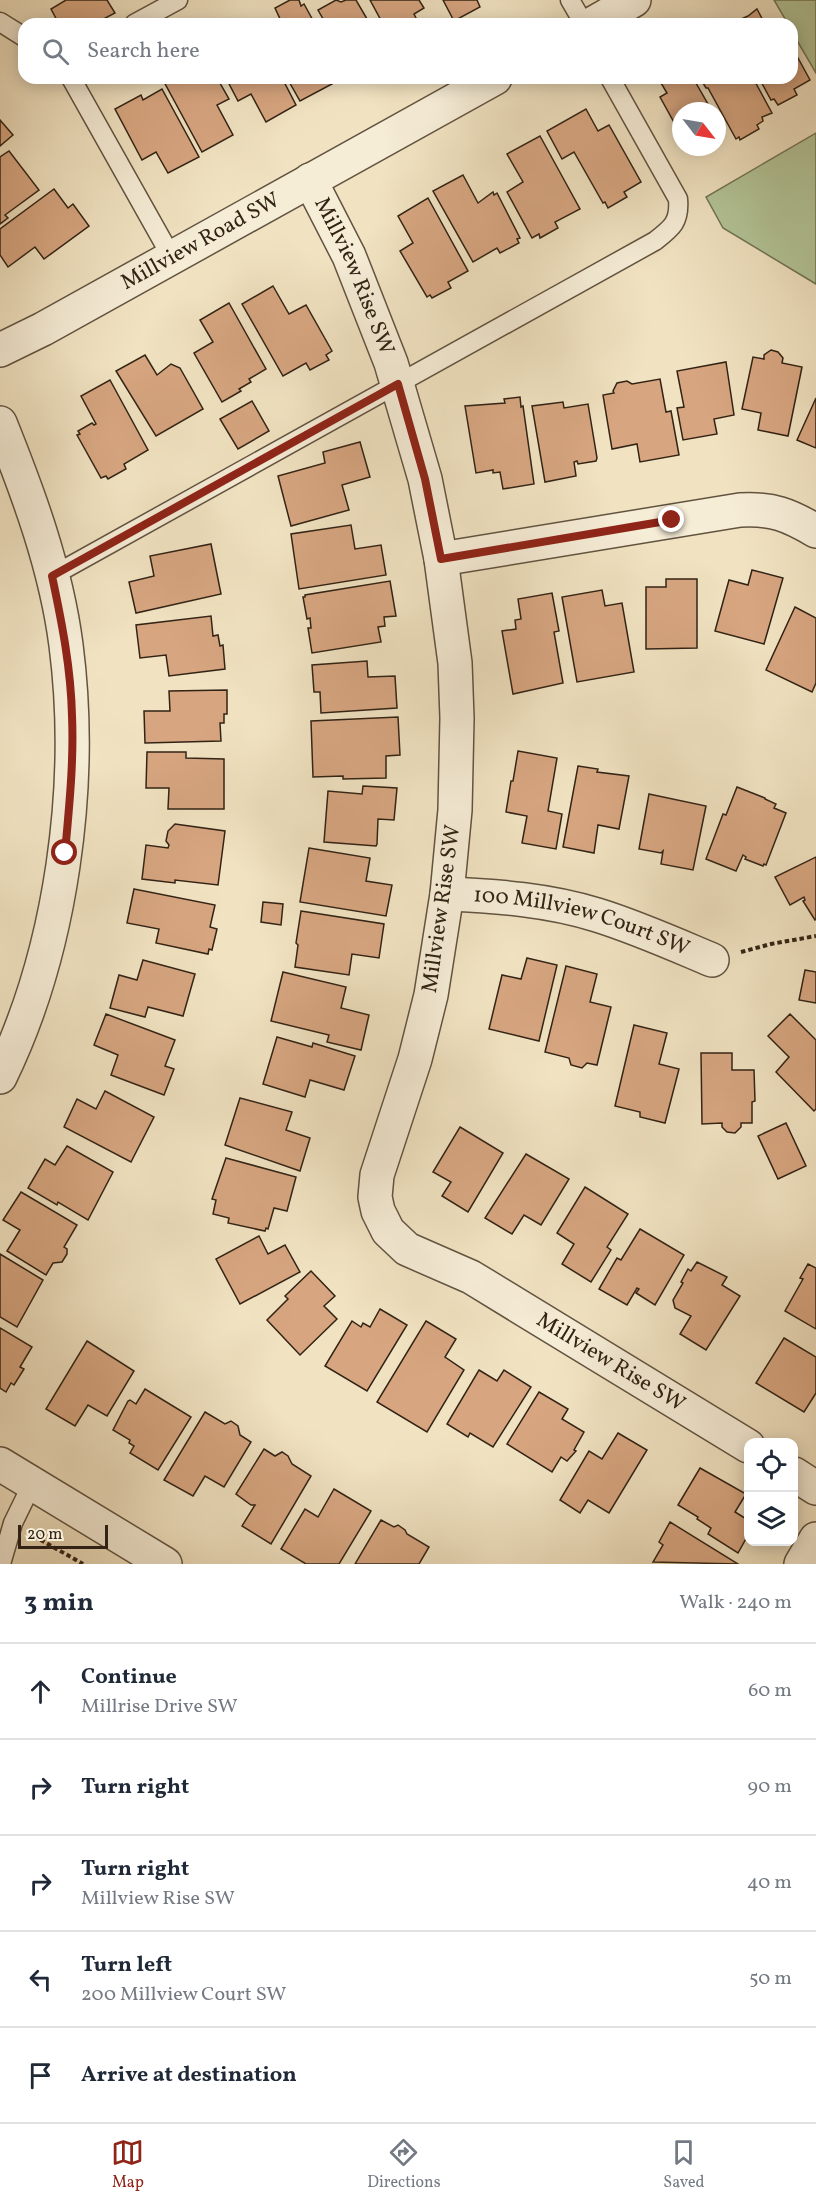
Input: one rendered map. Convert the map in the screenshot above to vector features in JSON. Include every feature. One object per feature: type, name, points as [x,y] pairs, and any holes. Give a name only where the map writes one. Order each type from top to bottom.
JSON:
[{"type":"street","points":[[602,18],[634,0]]},
{"type":"street","name":"Millview Road SW","points":[[0,350],[43,329],[484,84]]},
{"type":"street","name":"Millview Rise SW","points":[[310,180],[348,256],[370,307],[398,384],[425,479],[441,559],[455,663],[457,718],[455,810],[447,894],[431,995],[415,1059],[377,1175],[375,1197],[382,1221],[397,1241],[407,1249],[480,1282],[744,1444]]},
{"type":"street","points":[[0,423],[31,500],[52,576],[66,644],[72,716],[71,792],[65,853],[48,939],[34,991],[0,1077]]},
{"type":"street","points":[[441,559],[740,510],[764,509],[782,513],[816,531]]},
{"type":"street","name":"100 Millview Court SW","points":[[447,894],[496,896],[595,914],[645,931],[712,960]]},
{"type":"street","points":[[0,1464],[165,1564]]},
{"type":"street","points":[[798,1477],[816,1488]]},
{"type":"street","points":[[801,1564],[816,1539]]},
{"type":"lane","points":[[145,18],[178,0]]},
{"type":"lane","points":[[570,0],[580,18]]},
{"type":"lane","points":[[0,22],[18,33]]},
{"type":"lane","points":[[74,84],[171,256]]},
{"type":"lane","points":[[52,576],[655,242],[669,230],[677,220],[678,199],[613,84]]},
{"type":"lane","points":[[1,1564],[13,1523],[32,1484]]},
{"type":"path","points":[[712,960],[771,944],[816,936]]},
{"type":"path","points":[[13,1523],[83,1564]]},
{"type":"green space","points":[[774,0],[816,0],[816,73],[798,42],[798,18],[784,18]]},
{"type":"green space","points":[[816,133],[816,284],[723,228],[706,197]]},
{"type":"building","points":[[66,0],[107,0],[115,13],[105,18],[56,18],[51,9]]},
{"type":"building","points":[[290,0],[299,0],[301,6],[304,4],[312,18],[280,18],[275,8]]},
{"type":"building","points":[[336,0],[341,2],[356,0],[366,18],[323,18],[318,10]]},
{"type":"building","points":[[370,0],[419,0],[424,8],[414,14],[416,18],[380,18]]},
{"type":"building","points":[[443,0],[477,0],[480,7],[460,18],[452,18]]},
{"type":"building","points":[[757,9],[762,18],[744,18]]},
{"type":"building","points":[[798,58],[810,80],[794,89],[797,95],[778,105],[774,99],[771,100],[762,84],[798,84]]},
{"type":"building","points":[[165,84],[220,84],[229,99],[217,105],[233,135],[202,152]]},
{"type":"building","points":[[229,84],[285,84],[296,105],[266,122],[251,94],[238,101]]},
{"type":"building","points":[[290,84],[332,84],[300,101]]},
{"type":"building","points":[[662,84],[696,84],[707,102],[672,102],[672,119],[660,97],[667,93]]},
{"type":"building","points":[[704,84],[756,84],[772,113],[762,117],[763,121],[757,125],[759,129],[740,140],[739,137],[736,139],[726,121],[726,102],[716,102]]},
{"type":"building","points":[[162,89],[199,157],[168,173],[156,152],[142,160],[115,109],[141,95],[143,100]]},
{"type":"building","points":[[586,109],[598,131],[609,125],[641,182],[624,192],[627,197],[608,208],[574,152],[562,159],[547,131]]},
{"type":"building","points":[[0,120],[13,135],[0,146]]},
{"type":"building","points":[[540,136],[580,209],[555,222],[558,228],[540,238],[539,234],[532,238],[507,192],[523,182],[507,154]]},
{"type":"building","points":[[9,151],[39,190],[5,215],[8,218],[0,224],[0,157]]},
{"type":"building","points":[[463,175],[478,203],[493,192],[494,195],[497,193],[520,238],[517,239],[519,243],[500,253],[497,248],[473,262],[433,191]]},
{"type":"building","points":[[54,189],[68,208],[73,204],[89,226],[44,259],[35,247],[8,267],[0,255],[0,229]]},
{"type":"building","points":[[428,198],[468,271],[448,282],[451,288],[432,298],[430,295],[427,297],[400,251],[413,243],[398,216]]},
{"type":"building","points":[[273,286],[289,314],[306,305],[332,351],[326,355],[329,360],[310,370],[306,363],[283,376],[242,304]]},
{"type":"building","points":[[229,303],[266,369],[249,379],[251,382],[239,389],[241,391],[222,402],[194,353],[213,342],[200,320]]},
{"type":"building","points":[[771,350],[778,352],[783,358],[782,363],[802,367],[788,436],[758,430],[761,413],[742,409],[753,357],[764,359],[764,355]]},
{"type":"building","points":[[145,355],[157,375],[171,364],[180,368],[203,409],[156,436],[116,371]]},
{"type":"building","points":[[726,362],[734,415],[714,419],[717,434],[683,440],[677,408],[684,407],[677,371]]},
{"type":"building","points":[[660,379],[666,412],[671,411],[679,455],[640,462],[637,444],[612,449],[603,395],[614,393],[617,383],[627,381],[632,384]]},
{"type":"building","points":[[110,380],[148,450],[124,464],[126,469],[108,479],[106,476],[101,478],[77,435],[80,434],[78,431],[92,423],[96,424],[81,396]]},
{"type":"building","points":[[520,397],[534,484],[503,489],[500,472],[493,473],[493,470],[476,473],[465,406],[505,403],[504,399]]},
{"type":"building","points":[[816,398],[816,448],[797,440]]},
{"type":"building","points":[[252,401],[269,431],[238,449],[220,419]]},
{"type":"building","points":[[563,402],[564,408],[588,404],[597,458],[596,461],[578,464],[577,461],[574,462],[576,476],[545,482],[532,406]]},
{"type":"building","points":[[360,442],[370,477],[342,485],[349,510],[291,526],[278,476],[325,463],[323,452]]},
{"type":"building","points":[[351,525],[355,549],[381,545],[386,575],[299,589],[291,534]]},
{"type":"building","points":[[211,544],[221,594],[136,613],[129,582],[154,576],[150,556]]},
{"type":"building","points":[[752,570],[783,578],[764,644],[715,631],[729,580],[748,585]]},
{"type":"building","points":[[666,579],[697,579],[697,648],[646,649],[646,587],[666,587]]},
{"type":"building","points":[[390,581],[396,616],[384,617],[385,626],[378,627],[381,642],[312,653],[308,628],[311,628],[310,618],[307,619],[303,597],[305,595]]},
{"type":"building","points":[[602,590],[605,606],[622,603],[634,672],[577,682],[562,597]]},
{"type":"building","points":[[552,593],[559,631],[554,632],[563,683],[513,694],[502,631],[516,629],[515,620],[521,619],[518,599]]},
{"type":"building","points":[[795,607],[816,618],[816,683],[812,692],[766,670]]},
{"type":"building","points":[[211,616],[213,636],[218,635],[220,646],[223,645],[225,669],[169,676],[166,655],[140,658],[136,625]]},
{"type":"building","points":[[367,661],[368,677],[395,676],[397,708],[321,713],[320,692],[314,692],[312,665]]},
{"type":"building","points":[[227,690],[227,714],[224,714],[224,723],[220,723],[221,741],[145,743],[144,711],[170,711],[169,691]]},
{"type":"building","points":[[398,717],[400,755],[386,756],[386,778],[313,777],[311,721]]},
{"type":"building","points":[[518,751],[557,758],[548,811],[562,814],[556,849],[522,843],[527,816],[506,812]]},
{"type":"building","points":[[147,752],[186,752],[186,758],[224,759],[224,809],[168,809],[169,788],[146,788]]},
{"type":"building","points":[[578,766],[598,769],[597,772],[629,776],[619,829],[598,825],[594,853],[563,847]]},
{"type":"building","points":[[363,786],[397,788],[394,820],[378,819],[376,846],[324,842],[328,791],[362,794]]},
{"type":"building","points":[[737,787],[765,798],[776,804],[774,808],[786,813],[766,865],[745,859],[743,855],[736,871],[706,859],[723,814],[726,815]]},
{"type":"building","points":[[649,794],[706,806],[693,870],[661,864],[663,851],[661,853],[639,849]]},
{"type":"building","points":[[175,824],[225,831],[218,885],[142,879],[146,845],[168,848],[166,841],[168,831]]},
{"type":"building","points":[[309,848],[370,858],[366,881],[392,885],[386,916],[300,902]]},
{"type":"building","points":[[816,857],[815,920],[803,901],[804,897],[790,905],[775,877]]},
{"type":"building","points":[[134,889],[215,905],[210,927],[217,929],[212,950],[209,949],[208,954],[156,943],[159,929],[127,923]]},
{"type":"building","points":[[263,902],[283,904],[281,925],[261,922]]},
{"type":"building","points":[[301,911],[384,924],[379,958],[352,954],[349,975],[295,967]]},
{"type":"building","points":[[527,958],[557,965],[539,1041],[489,1029],[502,975],[521,979]]},
{"type":"building","points":[[143,960],[195,974],[183,1016],[148,1007],[145,1017],[110,1008],[119,975],[137,980]]},
{"type":"building","points":[[566,966],[597,974],[590,1002],[611,1007],[597,1065],[587,1063],[582,1068],[571,1065],[569,1058],[545,1052]]},
{"type":"building","points":[[805,970],[816,972],[816,1003],[799,1000]]},
{"type":"building","points":[[283,972],[346,987],[341,1008],[369,1015],[361,1050],[327,1042],[329,1035],[271,1021]]},
{"type":"building","points":[[106,1014],[175,1040],[165,1066],[174,1069],[164,1095],[111,1075],[118,1055],[94,1045]]},
{"type":"building","points":[[790,1014],[816,1040],[816,1109],[814,1111],[776,1072],[789,1057],[768,1036]]},
{"type":"building","points":[[634,1025],[667,1033],[659,1064],[679,1069],[665,1123],[640,1117],[640,1112],[615,1106]]},
{"type":"building","points":[[277,1037],[312,1047],[313,1043],[355,1056],[344,1090],[310,1080],[305,1097],[263,1084]]},
{"type":"building","points":[[701,1053],[732,1053],[732,1070],[754,1070],[755,1101],[752,1102],[752,1123],[741,1123],[741,1127],[735,1133],[727,1132],[722,1127],[722,1123],[702,1124]]},
{"type":"building","points":[[105,1091],[154,1117],[131,1162],[64,1127],[77,1099],[96,1109]]},
{"type":"building","points":[[240,1098],[292,1112],[286,1130],[310,1138],[300,1171],[225,1145]]},
{"type":"building","points":[[786,1123],[806,1166],[778,1179],[758,1136]]},
{"type":"building","points":[[460,1127],[503,1153],[468,1212],[442,1196],[451,1182],[433,1172]]},
{"type":"building","points":[[67,1146],[113,1172],[88,1220],[28,1188],[45,1159],[55,1165]]},
{"type":"building","points":[[526,1154],[569,1179],[541,1225],[524,1215],[512,1234],[485,1218]]},
{"type":"building","points":[[226,1158],[296,1177],[287,1211],[274,1208],[268,1229],[266,1228],[265,1231],[228,1223],[229,1218],[213,1214],[216,1200],[212,1199]]},
{"type":"building","points":[[585,1187],[628,1214],[607,1247],[611,1250],[591,1282],[562,1264],[574,1244],[557,1233]]},
{"type":"building","points":[[21,1192],[77,1225],[64,1247],[67,1249],[67,1254],[62,1262],[53,1263],[46,1275],[7,1251],[20,1230],[3,1220]]},
{"type":"building","points":[[640,1229],[684,1255],[655,1305],[636,1293],[639,1289],[637,1288],[627,1305],[599,1289],[617,1258],[621,1260]]},
{"type":"building","points":[[259,1236],[268,1254],[285,1245],[300,1272],[240,1304],[216,1259]]},
{"type":"building","points":[[0,1254],[43,1280],[17,1327],[0,1317]]},
{"type":"building","points":[[697,1262],[727,1277],[722,1285],[740,1296],[706,1350],[680,1334],[691,1316],[675,1308],[673,1300],[688,1269],[691,1271]]},
{"type":"building","points":[[808,1264],[816,1268],[816,1329],[785,1311],[803,1279],[800,1278]]},
{"type":"building","points":[[311,1271],[335,1296],[324,1306],[337,1319],[300,1355],[267,1320],[288,1299],[285,1296]]},
{"type":"building","points":[[380,1309],[407,1325],[367,1391],[325,1366],[352,1321],[361,1327],[363,1323],[370,1327]]},
{"type":"building","points":[[426,1321],[456,1339],[445,1357],[464,1370],[427,1432],[377,1402]]},
{"type":"building","points":[[0,1328],[32,1347],[20,1367],[24,1369],[14,1385],[11,1383],[6,1392],[0,1388]]},
{"type":"building","points":[[784,1338],[816,1357],[816,1393],[804,1412],[756,1383]]},
{"type":"building","points":[[87,1341],[134,1371],[107,1416],[88,1405],[75,1426],[46,1409]]},
{"type":"building","points":[[479,1370],[497,1381],[504,1370],[531,1387],[493,1447],[470,1433],[468,1437],[447,1424]]},
{"type":"building","points":[[145,1389],[191,1417],[158,1470],[130,1453],[134,1446],[129,1443],[130,1440],[113,1430],[128,1401],[136,1404]]},
{"type":"building","points":[[539,1392],[568,1409],[562,1419],[584,1432],[574,1450],[576,1451],[567,1461],[561,1457],[552,1472],[507,1444]]},
{"type":"building","points":[[205,1412],[225,1424],[231,1421],[238,1426],[240,1435],[251,1442],[224,1487],[205,1476],[193,1496],[164,1480]]},
{"type":"building","points":[[618,1433],[647,1450],[609,1513],[588,1500],[580,1513],[560,1500],[589,1451],[602,1459]]},
{"type":"building","points":[[264,1449],[275,1456],[282,1452],[288,1456],[292,1464],[311,1476],[271,1544],[242,1526],[255,1505],[251,1505],[236,1494]]},
{"type":"building","points":[[700,1468],[744,1493],[744,1497],[735,1512],[744,1518],[744,1542],[738,1553],[708,1534],[711,1528],[678,1505]]},
{"type":"building","points":[[334,1489],[371,1511],[339,1564],[306,1564],[281,1549],[305,1509],[318,1517]]},
{"type":"building","points":[[381,1520],[394,1527],[398,1525],[407,1534],[429,1547],[419,1564],[355,1564]]},
{"type":"building","points":[[670,1522],[738,1564],[653,1562],[663,1545],[659,1542]]},
{"type":"route","points":[[65,853],[71,792],[72,716],[66,644],[52,576],[398,384],[425,479],[441,559],[672,520]]}]
